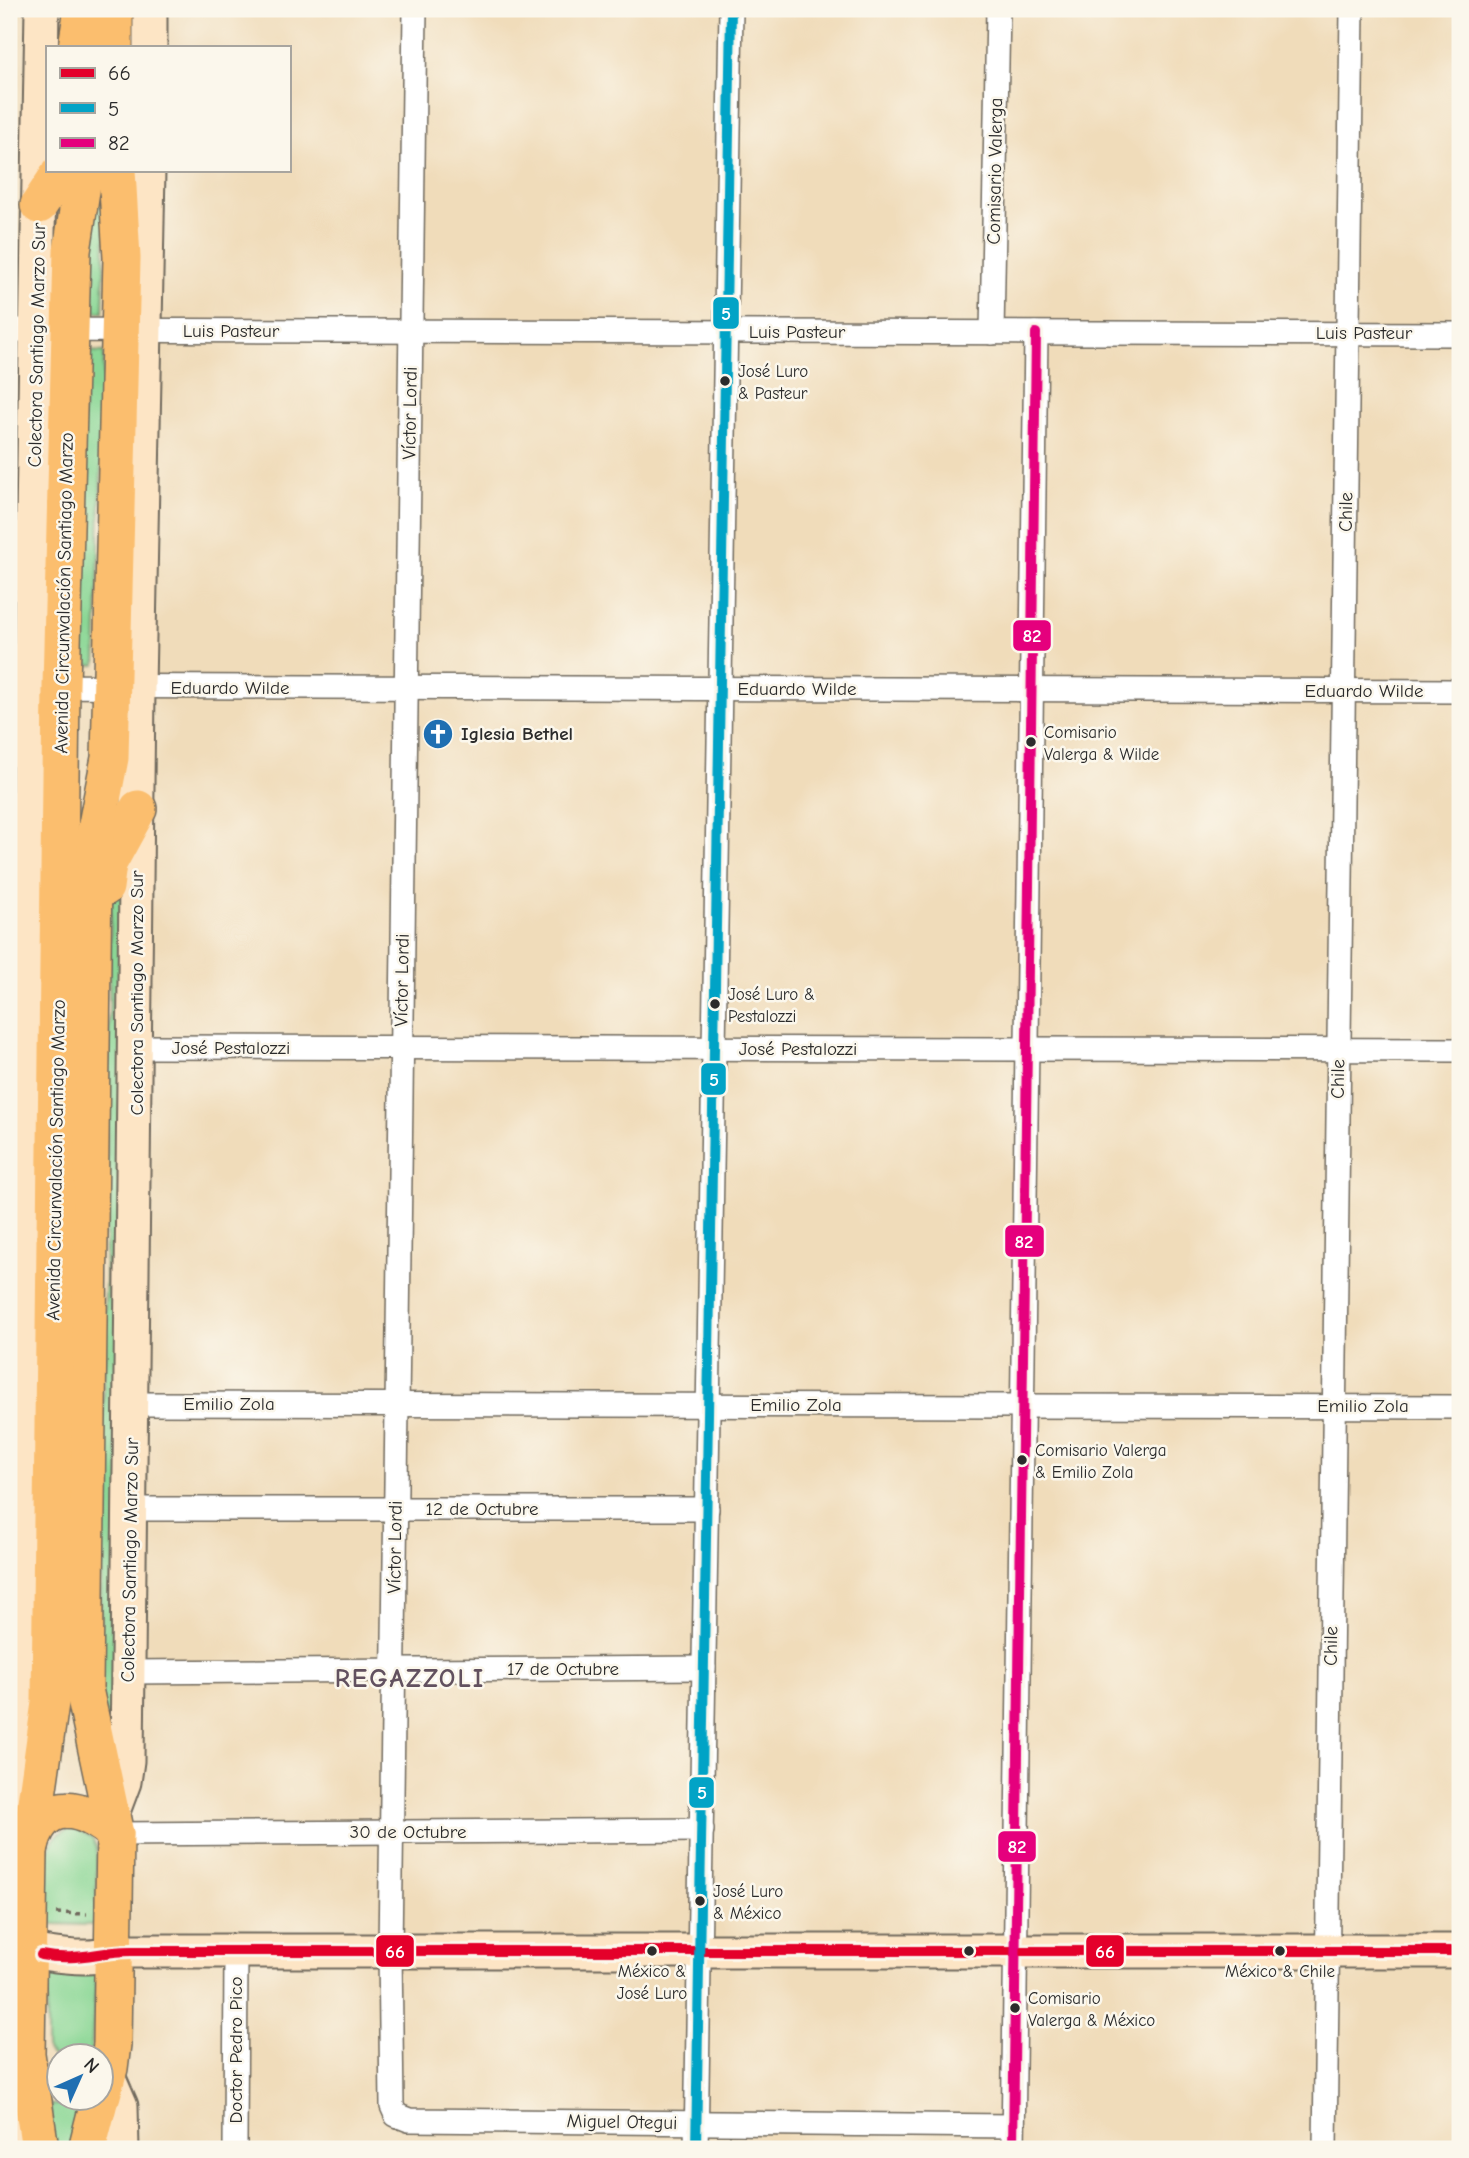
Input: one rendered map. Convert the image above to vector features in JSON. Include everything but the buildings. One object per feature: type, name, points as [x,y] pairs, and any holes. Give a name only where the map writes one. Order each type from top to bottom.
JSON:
[{"type":"main road","points":[[77,46],[84,9]]},
{"type":"main road","points":[[84,9],[85,46]]},
{"type":"main road","points":[[114,9],[114,46]]},
{"type":"main road","points":[[39,205],[61,172]]},
{"type":"main road","name":"Avenida Circunvalación Santiago Marzo","points":[[46,2089],[35,2070],[26,2042],[18,1950],[50,1703],[33,686],[39,330],[72,251],[84,172]]},
{"type":"main road","name":"Avenida Circunvalación Santiago Marzo","points":[[108,2042],[114,1951],[113,1824],[84,1689],[93,855],[125,687],[133,330],[121,243],[117,172]]},
{"type":"main road","points":[[90,1055],[103,969],[106,871],[113,852],[138,808]]},
{"type":"main road","points":[[29,1852],[32,1838],[40,1825],[51,1815],[66,1810],[88,1813],[113,1824]]},
{"type":"main road","points":[[40,2149],[46,2089]]},
{"type":"main road","name":"Avenida Circunvalación Santiago Marzo","points":[[87,2149],[96,2112]]},
{"type":"street","name":"Colectora Santiago Marzo Sur","points":[[39,330],[42,9]]},
{"type":"street","points":[[150,9],[150,46]]},
{"type":"street","name":"Víctor Lordi","points":[[390,1951],[415,9]]},
{"type":"street","points":[[696,2149],[731,9]]},
{"type":"street","name":"Comisario Valerga","points":[[992,333],[998,9]]},
{"type":"street","name":"Chile","points":[[1325,2149],[1352,9]]},
{"type":"street","points":[[133,330],[148,172]]},
{"type":"street","name":"Luis Pasteur","points":[[39,330],[1460,334]]},
{"type":"street","points":[[1013,2149],[1035,333]]},
{"type":"street","points":[[33,686],[18,1042],[16,1408],[18,1757],[22,1779],[35,1812]]},
{"type":"street","name":"Eduardo Wilde","points":[[33,686],[1460,691]]},
{"type":"street","name":"Colectora Santiago Marzo Sur","points":[[113,1824],[126,1775],[136,1048],[138,808],[125,687]]},
{"type":"street","name":"José Pestalozzi","points":[[136,1048],[1460,1050]]},
{"type":"street","name":"Emilio Zola","points":[[132,1404],[1460,1407]]},
{"type":"street","name":"12 de Octubre","points":[[130,1509],[707,1509]]},
{"type":"street","name":"17 de Octubre","points":[[128,1672],[704,1668]]},
{"type":"street","name":"30 de Octubre","points":[[113,1824],[392,1832],[702,1830]]},
{"type":"street","points":[[18,1950],[54,1935],[93,1936],[114,1951],[1460,1951]]},
{"type":"street","name":"Doctor Pedro Pico","points":[[235,2149],[236,1950]]},
{"type":"street","name":"Miguel Otegui","points":[[390,1951],[391,2101],[400,2118],[1013,2126]]},
{"type":"street","points":[[14,2149],[18,2124],[46,2089]]},
{"type":"street","points":[[116,2097],[121,2106],[122,2149]]},
{"type":"path","points":[[47,1913],[97,1914]]},
{"type":"green space","points":[[107,172],[103,312],[87,311],[87,221]]},
{"type":"green space","points":[[85,351],[104,352],[96,665],[75,664]]},
{"type":"green space","points":[[127,842],[119,1769],[99,1717],[111,883]]},
{"type":"green space","points":[[73,1828],[92,1837],[97,1849],[96,1922],[92,1925],[54,1924],[47,1920],[45,1865],[48,1852],[61,1832]]},
{"type":"green space","points":[[47,1970],[96,1973],[92,2042],[47,2042]]},
{"type":"green space","points":[[50,2112],[79,2112],[77,2149],[52,2149]]},
{"type":"transit line","name":"5","points":[[696,2149],[731,9]]},
{"type":"transit line","name":"82","points":[[1013,2149],[1036,333]]},
{"type":"transit line","name":"66","points":[[41,1955],[76,1957],[119,1951],[1460,1951]]},
{"type":"place","name":"José Luro & Pasteur","points":[[725,381]]},
{"type":"place","name":"Iglesia Bethel","points":[[438,734]]},
{"type":"place","name":"Comisario Valerga & Wilde","points":[[1031,742]]},
{"type":"place","name":"José Luro & Pestalozzi","points":[[715,1004]]},
{"type":"place","name":"Comisario Valerga & Emilio Zola","points":[[1022,1460]]},
{"type":"place","name":"José Luro & México","points":[[700,1901]]},
{"type":"place","name":"México & José Luro","points":[[652,1951]]},
{"type":"place","name":"México & Chile","points":[[1280,1951]]},
{"type":"place","name":"Comisario Valerga & México","points":[[1015,2008]]},
{"type":"district","name":"REGAZZOLI","points":[[410,1679]]}]
